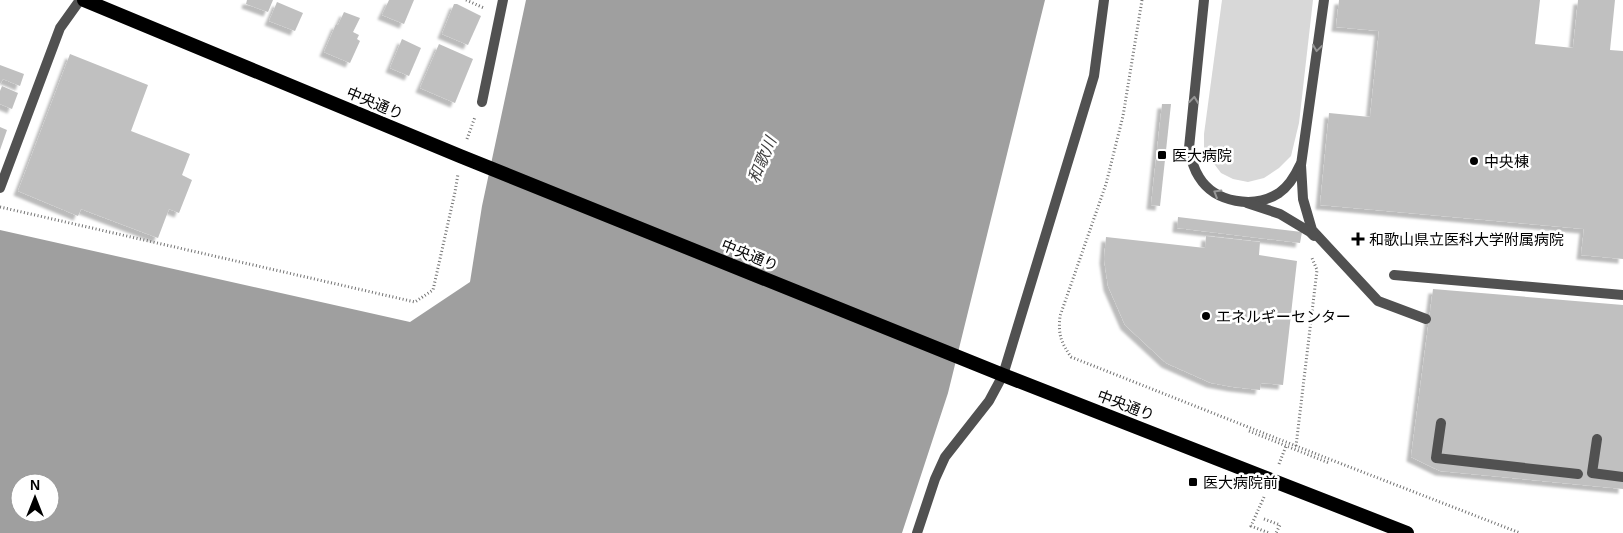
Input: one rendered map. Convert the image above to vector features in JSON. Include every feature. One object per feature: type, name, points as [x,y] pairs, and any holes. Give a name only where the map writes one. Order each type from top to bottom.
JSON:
[{"type":"highway","name":"中央通り","points":[[84,0],[480,164],[972,362],[1407,533]]},
{"type":"street","points":[[0,188],[60,28],[80,0]]},
{"type":"street","points":[[482,102],[503,0]]},
{"type":"street","points":[[917,533],[935,479],[945,457],[979,416],[1003,374],[1094,76],[1104,0]]},
{"type":"street","points":[[1204,0],[1189,148],[1192,165],[1200,179],[1212,191],[1227,199],[1280,214],[1310,232],[1376,303],[1425,320],[1378,301],[1312,230],[1303,199],[1301,165],[1324,0]]},
{"type":"street","points":[[1243,202],[1262,200],[1278,193],[1292,180],[1301,165]]},
{"type":"street","points":[[1394,275],[1623,296]]},
{"type":"street","points":[[1441,423],[1436,458],[1578,474]]},
{"type":"street","points":[[1597,439],[1592,473],[1623,477]]},
{"type":"path","points":[[1142,0],[1124,116],[1106,184],[1060,316],[1058,328],[1061,342],[1072,357],[1520,533]]},
{"type":"path","points":[[0,207],[415,302],[433,290],[455,192]]},
{"type":"path","points":[[1296,446],[1317,270],[1311,256]]},
{"type":"path","points":[[1249,431],[1329,463]]},
{"type":"path","points":[[1264,519],[1280,525],[1276,533]]},
{"type":"shaded area","points":[[1222,0],[1313,0],[1299,123],[1291,156],[1279,168],[1264,178],[1248,182],[1233,179],[1221,173],[1204,149],[1204,134]]},
{"type":"water","name":"和歌川","points":[[526,0],[1045,0],[948,393],[902,533],[0,533],[0,230],[410,322],[470,282],[482,206]]},
{"type":"building","points":[[247,0],[273,0],[268,12],[246,4]]},
{"type":"building","points":[[389,0],[414,0],[404,24],[382,15]]},
{"type":"building","name":"中央棟","points":[[1339,0],[1540,0],[1535,44],[1573,48],[1578,0],[1615,0],[1610,50],[1623,51],[1623,259],[1581,255],[1584,229],[1320,205],[1329,113],[1370,117],[1379,31],[1336,27]]},
{"type":"building","points":[[277,2],[303,13],[295,31],[269,21]]},
{"type":"building","points":[[454,4],[481,16],[468,45],[442,34]]},
{"type":"building","points":[[344,12],[360,18],[353,32],[359,35],[357,39],[360,41],[350,63],[324,52],[336,24],[338,25]]},
{"type":"building","points":[[402,39],[421,48],[409,76],[390,68]]},
{"type":"building","points":[[439,44],[473,59],[455,103],[420,88]]},
{"type":"building","points":[[70,54],[148,85],[131,131],[190,154],[182,175],[192,180],[179,213],[169,209],[158,238],[81,209],[78,216],[18,191]]},
{"type":"building","points":[[0,65],[24,74],[20,86],[3,79],[0,84]]},
{"type":"building","points":[[2,86],[18,93],[12,109],[0,104]]},
{"type":"building","points":[[1162,104],[1171,104],[1160,206],[1151,205]]},
{"type":"building","points":[[0,127],[7,130],[0,150]]},
{"type":"building","points":[[1178,217],[1302,232],[1300,243],[1177,228]]},
{"type":"building","name":"エネルギーセンター","points":[[1206,236],[1260,242],[1259,255],[1297,261],[1283,385],[1261,383],[1260,390],[1211,383],[1166,363],[1125,325],[1108,286],[1104,259],[1106,237],[1205,248]]},
{"type":"building","points":[[1433,289],[1623,305],[1623,489],[1440,471],[1411,457]]},
{"type":"place","name":"医大病院","points":[[1162,155]]},
{"type":"place","name":"中央棟","points":[[1474,161]]},
{"type":"place","name":"和歌山県立医科大学附属病院","points":[[1358,239]]},
{"type":"place","name":"エネルギーセンター","points":[[1206,316]]},
{"type":"place","name":"医大病院前","points":[[1193,482]]}]
